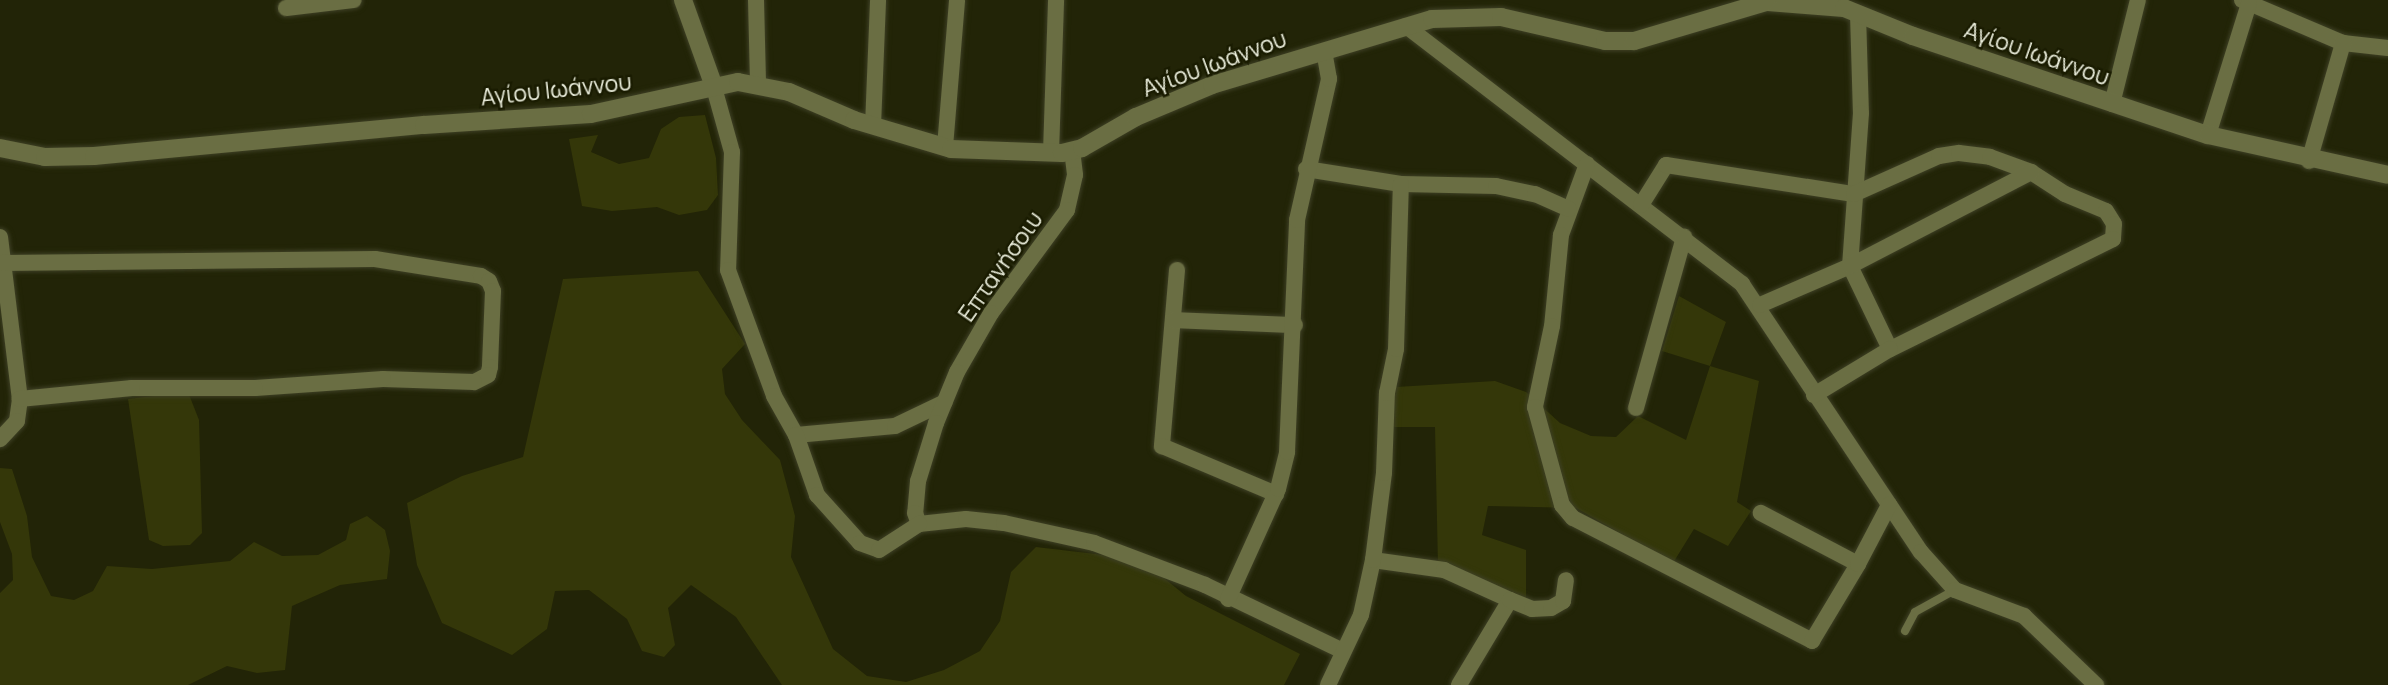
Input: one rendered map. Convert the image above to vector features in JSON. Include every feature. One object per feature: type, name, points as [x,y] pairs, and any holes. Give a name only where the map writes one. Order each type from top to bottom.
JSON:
[{"type":"street","points":[[286,8],[354,0]]},
{"type":"street","points":[[683,0],[713,84],[732,152],[728,270],[774,396],[796,435],[817,495],[860,543],[879,550],[919,524],[966,519],[1054,532],[1131,555],[1343,651]]},
{"type":"street","points":[[756,0],[758,83]]},
{"type":"street","points":[[873,126],[878,0]]},
{"type":"street","points":[[945,147],[957,0]]},
{"type":"street","points":[[1051,153],[1056,0]]},
{"type":"street","points":[[1748,0],[1766,2]]},
{"type":"street","points":[[2112,104],[2138,0]]},
{"type":"street","points":[[2208,135],[2246,1],[2343,43],[2388,48]]},
{"type":"street","name":"Αγίου Ιωάννου","points":[[0,148],[45,157],[94,156],[424,125],[591,114],[636,107],[713,84],[758,83],[873,126],[945,147],[1051,153],[1072,150],[1176,99],[1406,26],[1456,16],[1502,17],[1605,41],[1634,41],[1766,2],[1849,7],[2112,104],[2208,135],[2309,161],[2388,175]]},
{"type":"street","points":[[1849,7],[1861,113],[1850,266],[1891,349]]},
{"type":"street","points":[[1406,26],[1742,284],[1760,305],[1814,394],[1889,505],[1955,590],[2024,616],[2096,685]]},
{"type":"street","points":[[2309,161],[2343,43]]},
{"type":"street","points":[[1228,599],[1276,494],[1287,452],[1295,325],[1297,220],[1306,169],[1329,79],[1324,51]]},
{"type":"street","name":"Επτανήσοιυ","points":[[919,524],[915,513],[918,481],[945,402],[991,313],[1067,210],[1075,175],[1072,150]]},
{"type":"street","points":[[1641,205],[1667,165],[1854,194],[1939,156],[1959,153],[1990,157],[2031,172],[2065,194],[2106,211],[2114,224],[2113,239],[1891,349],[1814,394]]},
{"type":"street","points":[[1587,164],[1569,209],[1540,396],[1535,407],[1567,513],[1812,641],[1889,505]]},
{"type":"street","points":[[1306,169],[1401,184],[1496,186],[1535,194],[1569,209]]},
{"type":"street","points":[[1760,305],[1850,266],[2031,172]]},
{"type":"street","points":[[1328,685],[1361,615],[1373,560],[1384,473],[1387,393],[1396,349],[1401,184]]},
{"type":"street","points":[[0,237],[20,399],[17,421],[0,439]]},
{"type":"street","points":[[1636,408],[1684,237]]},
{"type":"street","points":[[2,263],[375,259],[481,276],[489,281],[493,291],[490,367],[488,375],[474,382],[383,379],[255,387],[132,388],[20,399]]},
{"type":"street","points":[[1177,270],[1162,446],[1276,494]]},
{"type":"street","points":[[1174,320],[1295,325]]},
{"type":"street","points":[[796,435],[895,426],[945,402]]},
{"type":"street","points":[[1761,513],[1858,564]]},
{"type":"street","points":[[1373,560],[1444,570],[1532,609],[1551,608],[1563,601],[1566,580]]},
{"type":"street","points":[[1459,685],[1510,600]]},
{"type":"lane","points":[[1905,631],[1915,612],[1955,590]]},
{"type":"green space","points":[[705,115],[716,158],[718,195],[707,210],[679,215],[657,207],[612,211],[582,206],[569,139],[598,135],[591,152],[619,164],[649,158],[661,129],[679,117]]},
{"type":"green space","points":[[698,271],[745,344],[722,369],[725,394],[742,420],[780,460],[795,516],[791,557],[833,649],[867,676],[906,682],[944,670],[980,651],[1000,621],[1011,572],[1036,547],[1104,555],[1159,574],[1186,596],[1300,654],[1284,685],[782,685],[736,617],[691,585],[668,608],[675,645],[664,657],[642,651],[627,619],[589,590],[555,591],[547,629],[512,655],[442,623],[417,565],[407,503],[462,476],[523,457],[563,279]]},
{"type":"green space","points":[[1679,296],[1726,322],[1710,366],[1662,351]]},
{"type":"green space","points":[[1710,366],[1759,381],[1737,502],[1751,511],[1728,546],[1694,529],[1673,563],[1576,508],[1488,506],[1482,535],[1526,550],[1526,603],[1438,566],[1435,427],[1391,427],[1396,387],[1495,381],[1526,392],[1560,423],[1591,436],[1616,437],[1638,416],[1686,440]]},
{"type":"green space","points":[[188,392],[199,420],[202,533],[190,545],[163,546],[149,540],[128,399]]},
{"type":"green space","points":[[0,468],[12,469],[27,516],[32,557],[51,596],[74,600],[93,591],[107,566],[152,569],[230,561],[254,542],[282,556],[318,555],[346,540],[350,524],[367,516],[385,530],[390,551],[387,579],[340,585],[292,606],[285,670],[257,673],[227,666],[188,685],[0,685],[0,593],[13,580],[12,554],[0,522]]}]
